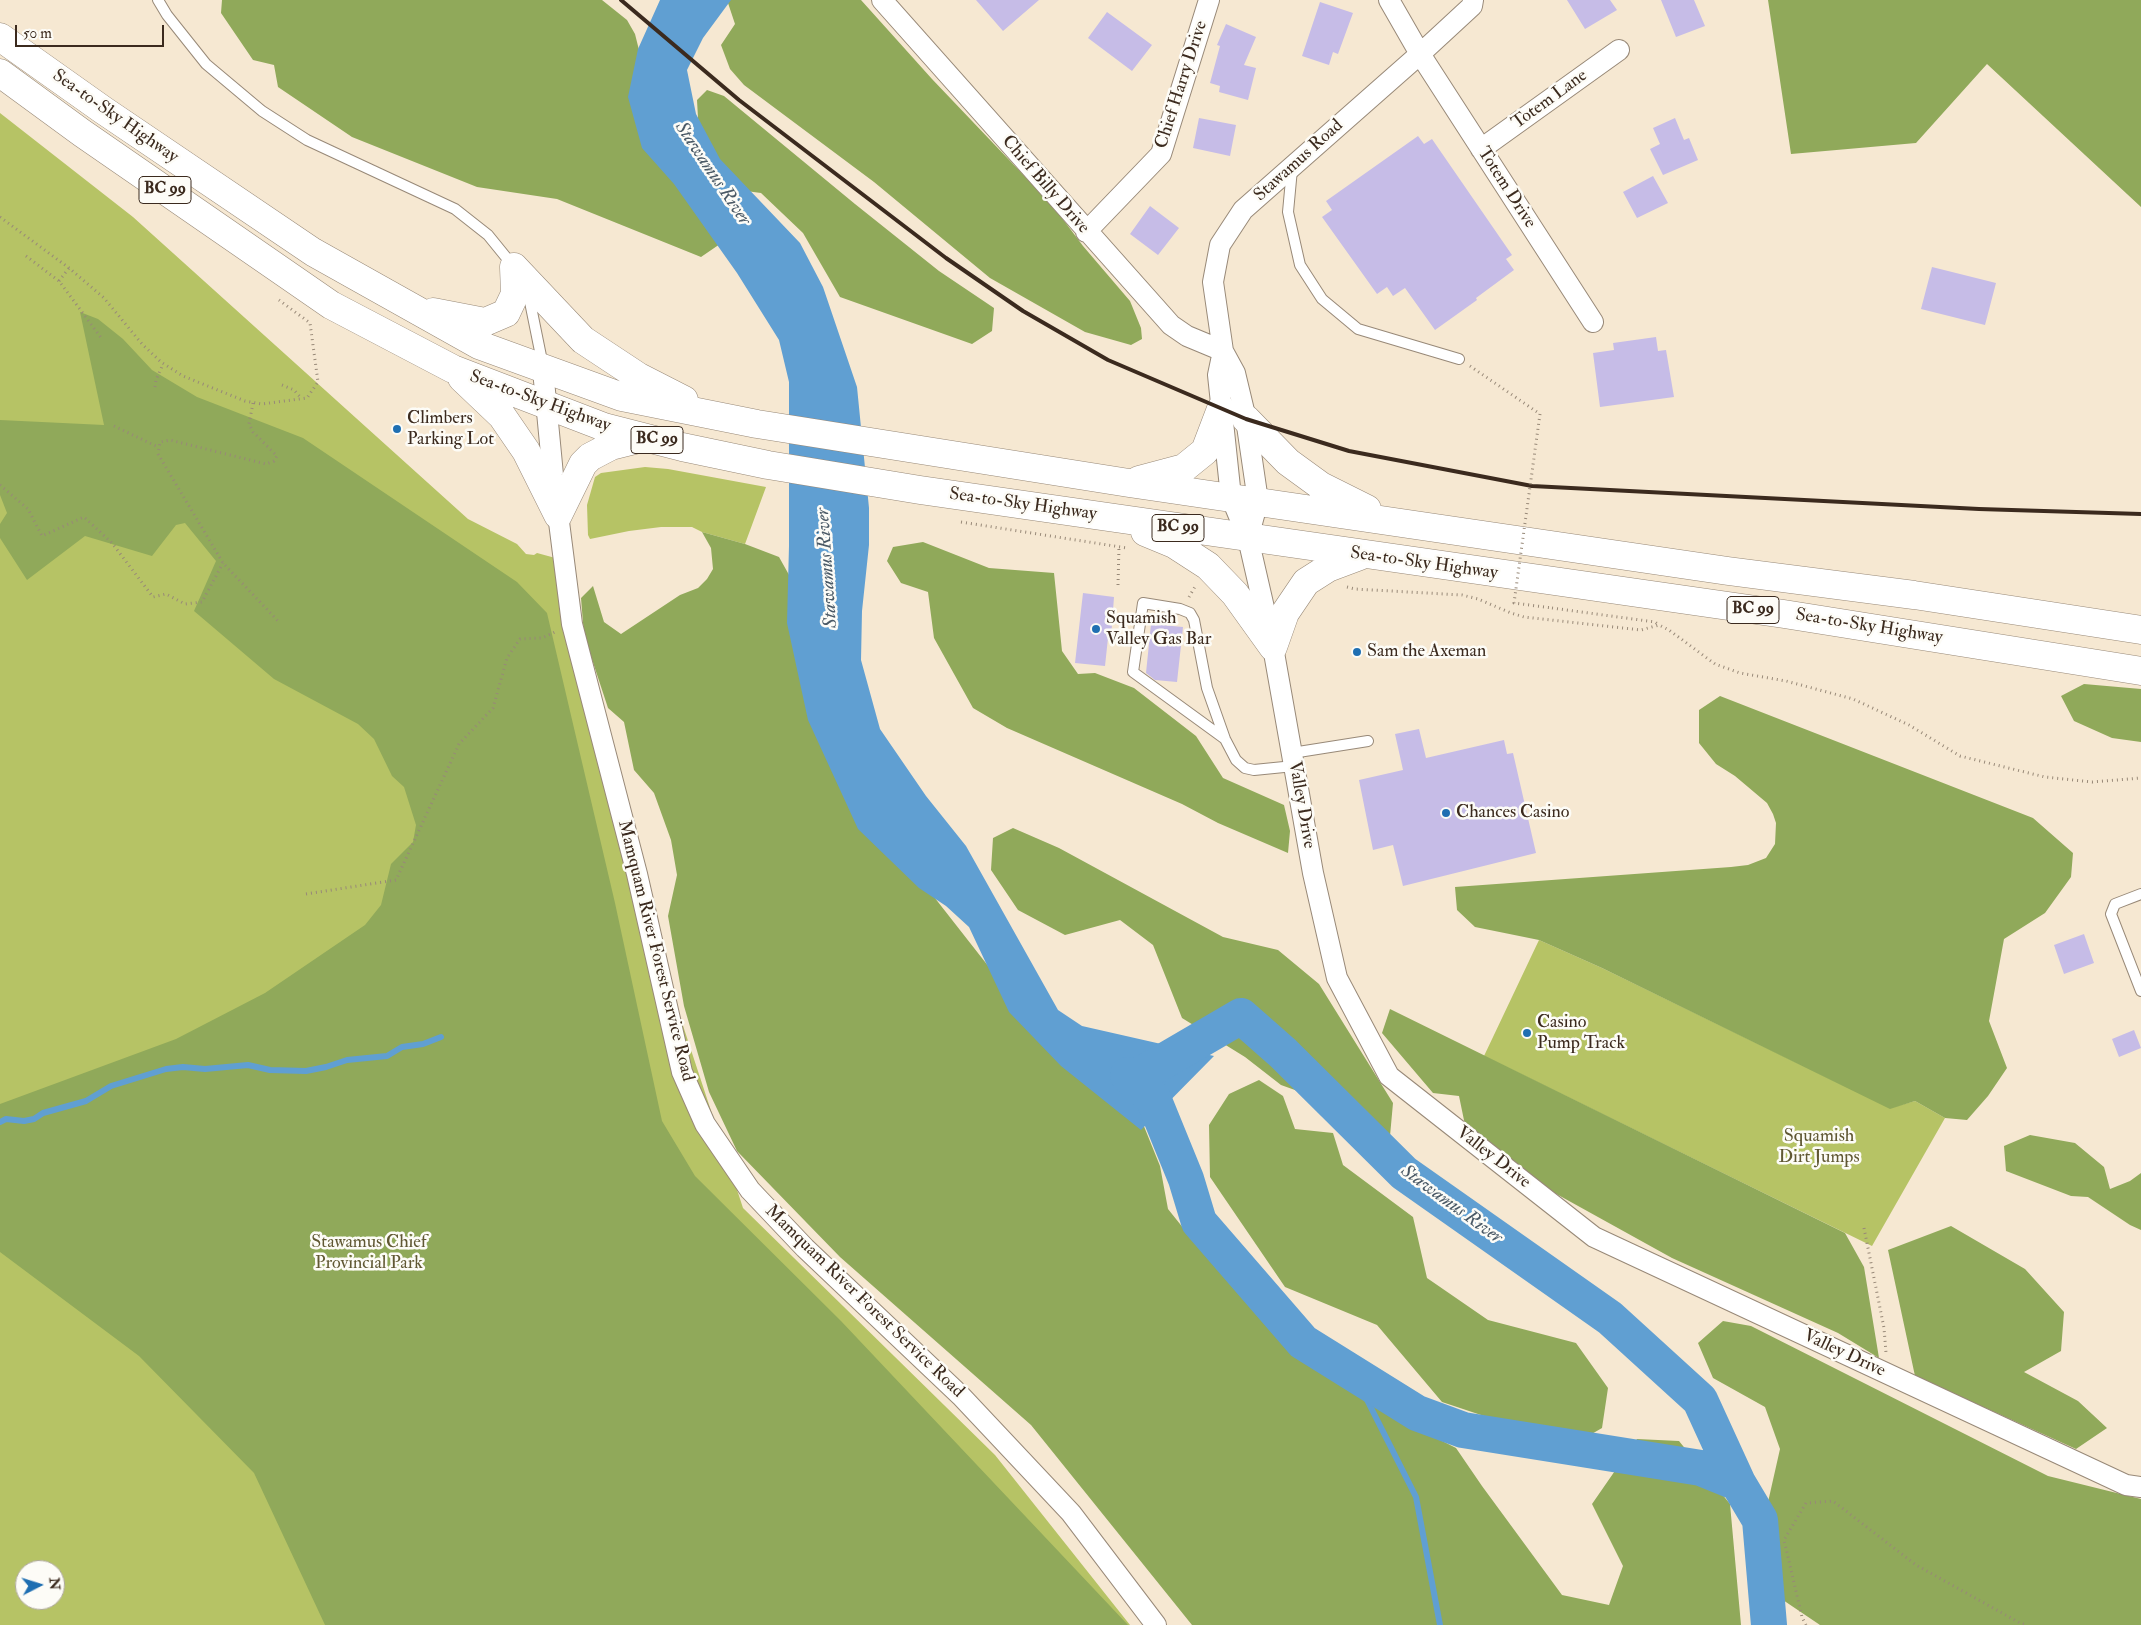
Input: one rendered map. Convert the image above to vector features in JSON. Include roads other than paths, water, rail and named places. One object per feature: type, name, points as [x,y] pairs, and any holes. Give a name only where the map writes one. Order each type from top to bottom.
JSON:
[{"type":"highway","name":"Sea-to-Sky Highway","points":[[0,37],[103,110],[313,252],[478,346],[622,397],[757,424],[1129,483],[1728,571],[1914,595],[2141,630]]},
{"type":"highway","name":"Sea-to-Sky Highway","points":[[0,73],[82,133],[331,305],[453,369],[604,427],[768,465],[920,490],[1784,614],[2141,671]]},
{"type":"highway","points":[[414,309],[485,322],[506,313],[515,294],[514,267]]},
{"type":"highway","points":[[514,267],[583,340],[639,378],[716,417]]},
{"type":"highway","points":[[453,369],[502,416],[526,451],[558,515]]},
{"type":"highway","points":[[1129,483],[1184,468],[1205,451],[1234,414],[1288,462],[1321,486],[1391,521]]},
{"type":"highway","points":[[558,515],[582,464],[611,446],[646,438]]},
{"type":"highway","points":[[1108,518],[1174,544],[1208,566],[1235,594],[1273,647]]},
{"type":"highway","points":[[1273,647],[1285,613],[1306,582],[1328,568],[1364,555]]},
{"type":"street","name":"Chief Billy Drive","points":[[882,0],[1171,326],[1187,336],[1224,351]]},
{"type":"street","name":"Chief Harry Drive","points":[[1086,232],[1161,154],[1209,0]]},
{"type":"street","points":[[1389,0],[1420,54]]},
{"type":"street","name":"Stawamus Road","points":[[1258,501],[1234,414],[1218,375],[1224,351],[1213,282],[1220,245],[1243,210],[1420,54],[1472,6],[1473,0]]},
{"type":"street","name":"Totem Lane","points":[[1481,149],[1619,50]]},
{"type":"street","name":"Totem Drive","points":[[1420,54],[1593,322]]},
{"type":"street","name":"Mamquam River Forest Service Road","points":[[543,370],[558,515],[572,624],[637,874],[682,1072],[705,1124],[757,1197],[805,1248],[961,1396],[1070,1513],[1156,1625]]},
{"type":"street","name":"Stawamus Road","points":[[1234,414],[1231,497],[1248,538]]},
{"type":"street","name":"Valley Drive","points":[[1258,501],[1248,538],[1273,647],[1313,873],[1337,978],[1389,1076],[1594,1237],[2126,1485],[2141,1487]]},
{"type":"lane","points":[[158,0],[167,15],[206,64],[262,112],[307,140],[455,209],[488,235],[514,267],[528,290],[543,370]]},
{"type":"lane","points":[[1293,166],[1288,212],[1300,265],[1322,299],[1358,329],[1459,359]]},
{"type":"lane","points":[[1225,739],[1133,672],[1143,603],[1180,609],[1190,613],[1194,620],[1207,688],[1225,739],[1236,760],[1245,768],[1254,770],[1368,741]]},
{"type":"lane","points":[[2141,894],[2115,904],[2110,914],[2141,991]]},
{"type":"water","points":[[660,0],[731,0],[703,38],[687,70],[696,114],[720,159],[800,243],[823,287],[857,387],[869,508],[869,545],[862,611],[861,660],[880,729],[926,796],[966,846],[1058,1010],[1082,1026],[1214,1056],[1141,1130],[1061,1066],[1009,1012],[969,927],[946,906],[919,888],[858,829],[808,720],[787,623],[789,382],[779,340],[737,273],[674,184],[642,148],[628,97],[638,49]]},
{"type":"waterway","name":"Stawamus River","points":[[1140,1075],[1241,1016],[1283,1053],[1404,1173],[1610,1318],[1700,1400],[1738,1483]]},
{"type":"waterway","points":[[0,1122],[6,1119],[24,1121],[34,1119],[43,1113],[86,1101],[111,1086],[166,1069],[183,1067],[205,1069],[248,1065],[270,1070],[306,1071],[347,1060],[387,1056],[402,1047],[423,1044],[441,1037]]},
{"type":"waterway","name":"Stawamus River","points":[[1128,1075],[1153,1098],[1186,1179],[1199,1222],[1303,1342],[1417,1413],[1463,1430],[1701,1468],[1738,1483],[1760,1520],[1769,1625]]},
{"type":"waterway","points":[[1354,1374],[1416,1497],[1440,1625]]},
{"type":"railway","points":[[621,0],[739,100],[946,258],[1023,311],[1108,360],[1246,419],[1349,451],[1532,486],[1979,509],[2141,514]]},
{"type":"place","name":"Climbers Parking Lot","points":[[397,429]]},
{"type":"place","name":"Squamish Valley Gas Bar","points":[[1096,629]]},
{"type":"place","name":"Sam the Axeman","points":[[1357,652]]},
{"type":"place","name":"Chances Casino","points":[[1446,813]]},
{"type":"place","name":"Casino Pump Track","points":[[1527,1033]]},
{"type":"park label","name":"Squamish Dirt Jumps","points":[[1819,1147]]},
{"type":"park label","name":"Stawamus Chief Provincial Park","points":[[369,1253]]}]
